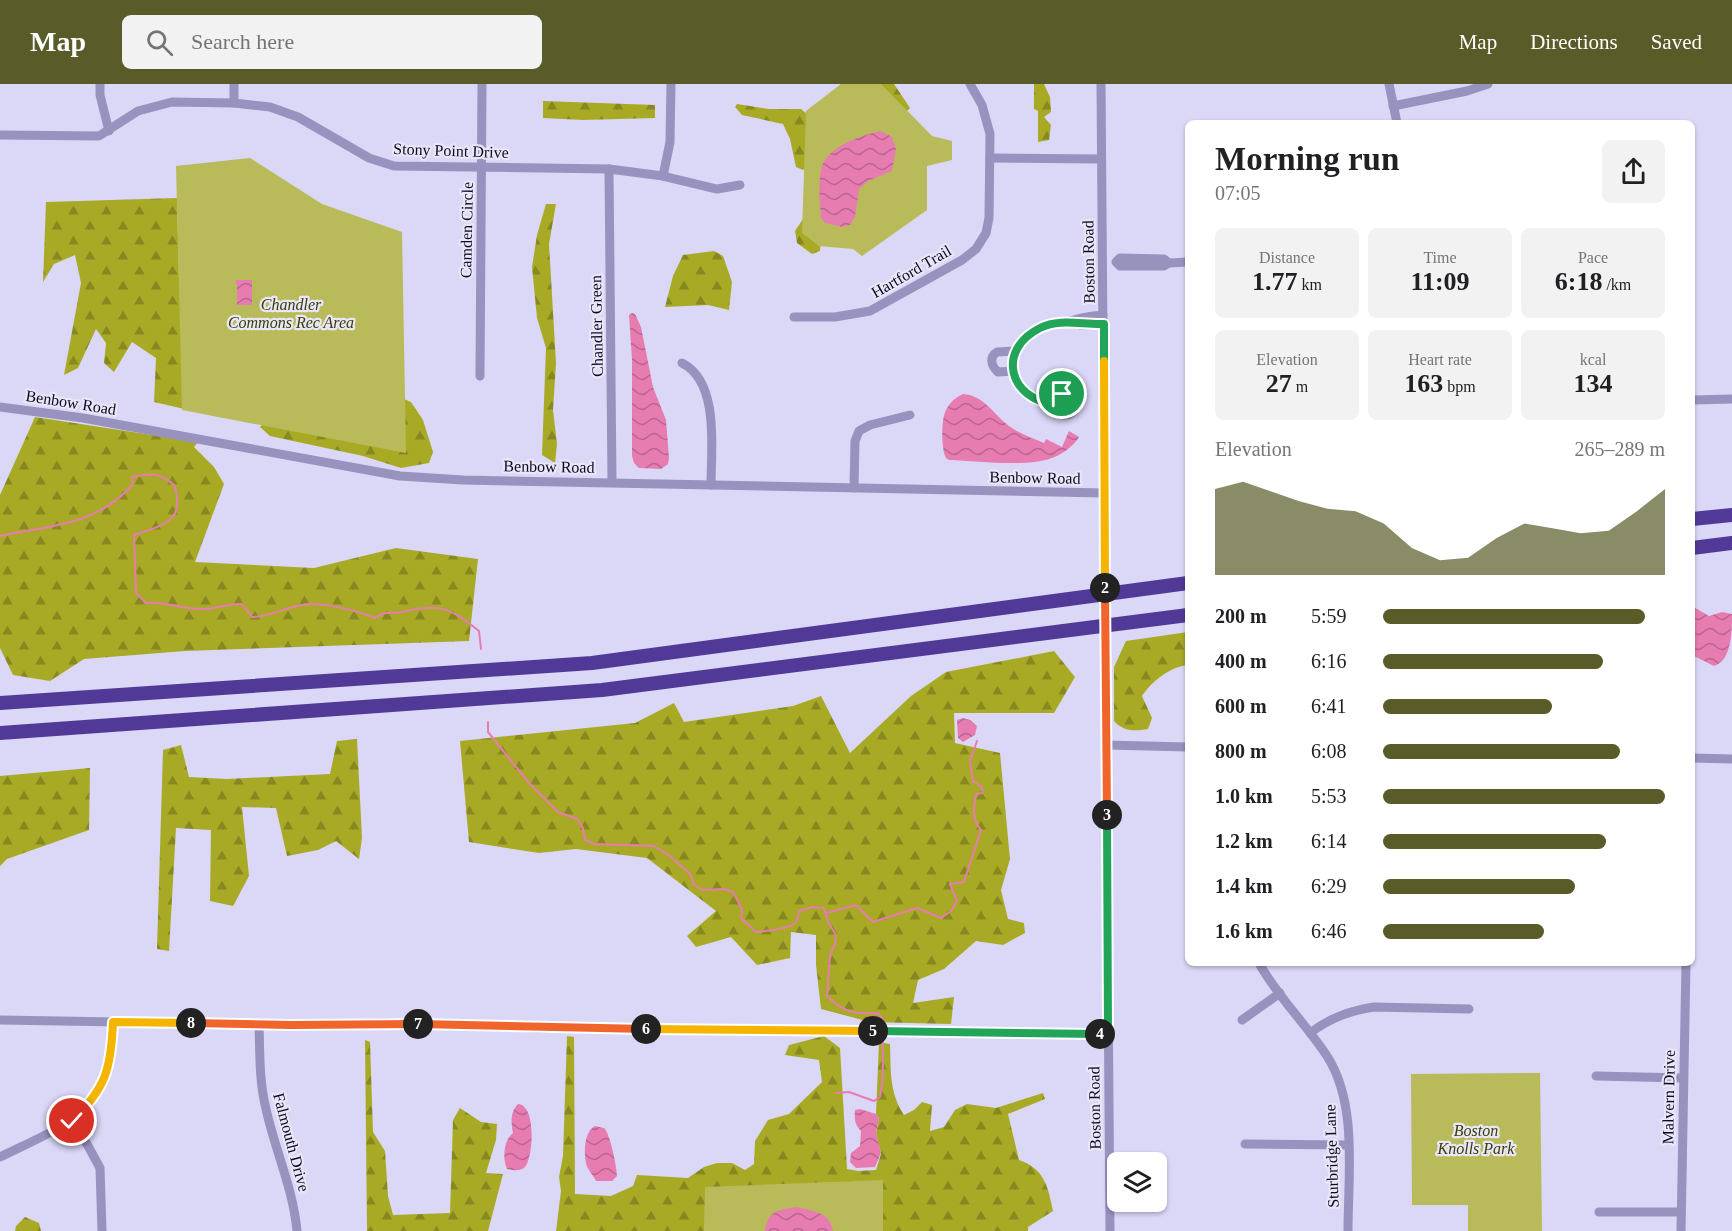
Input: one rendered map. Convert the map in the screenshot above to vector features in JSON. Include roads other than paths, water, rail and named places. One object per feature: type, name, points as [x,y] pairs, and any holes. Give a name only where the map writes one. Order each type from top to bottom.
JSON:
[{"type":"highway","points":[[1695,519],[1732,515]]},
{"type":"highway","points":[[1695,548],[1732,543]]},
{"type":"highway","points":[[0,703],[592,663],[1185,583]]},
{"type":"highway","points":[[0,733],[602,690],[1185,615]]},
{"type":"street","points":[[100,84],[100,95],[109,131]]},
{"type":"street","points":[[234,84],[234,103]]},
{"type":"street","name":"Camden Circle","points":[[480,376],[482,84]]},
{"type":"street","points":[[663,176],[670,142],[670,84]]},
{"type":"street","name":"Hartford Trail","points":[[794,317],[835,317],[870,311],[962,260],[976,249],[986,233],[990,218],[990,134],[982,105],[970,84]]},
{"type":"street","name":"Boston Road","points":[[1101,84],[1110,1231]]},
{"type":"street","points":[[1389,84],[1396,120]]},
{"type":"street","points":[[1393,106],[1467,91],[1488,84]]},
{"type":"street","name":"Stony Point Drive","points":[[0,135],[99,136],[138,111],[172,102],[234,103],[270,106],[298,117],[369,158],[394,166],[609,169],[663,176],[717,189],[740,185]]},
{"type":"street","points":[[990,158],[1101,159]]},
{"type":"street","name":"Chandler Green","points":[[609,169],[612,482]]},
{"type":"street","points":[[1102,262],[1116,262],[1120,258],[1164,259],[1169,263],[1185,262]]},
{"type":"street","points":[[1054,404],[1041,403],[1023,389],[1013,372],[1015,351],[1023,340],[1041,328],[1080,317],[1103,320]]},
{"type":"street","points":[[1013,372],[998,372],[992,361],[997,352],[1015,351]]},
{"type":"street","points":[[682,363],[698,376],[710,409],[712,421],[711,485]]},
{"type":"street","points":[[1695,400],[1732,399]]},
{"type":"street","name":"Benbow Road","points":[[0,407],[83,418],[400,476],[463,480],[1104,493]]},
{"type":"street","points":[[854,488],[855,441],[859,431],[870,425],[910,415]]},
{"type":"street","points":[[1106,745],[1185,747]]},
{"type":"street","points":[[1695,758],[1732,759]]},
{"type":"street","name":"Sturbridge Lane","points":[[1261,966],[1331,1062],[1341,1085],[1348,1116],[1348,1231]]},
{"type":"street","name":"Malvern Drive","points":[[1681,1231],[1686,966]]},
{"type":"street","points":[[1242,1020],[1280,993]]},
{"type":"street","points":[[1310,1033],[1335,1017],[1360,1009],[1374,1007],[1469,1009]]},
{"type":"street","points":[[0,1020],[259,1025],[386,1023],[538,1028],[1108,1034]]},
{"type":"street","points":[[0,1157],[72,1121],[92,1100],[105,1077],[112,1054],[113,1022]]},
{"type":"street","name":"Falmouth Drive","points":[[259,1025],[260,1073],[266,1109],[288,1181],[297,1231]]},
{"type":"street","points":[[1596,1076],[1683,1078]]},
{"type":"street","points":[[72,1121],[100,1168],[102,1231]]},
{"type":"street","points":[[1245,1144],[1348,1144]]},
{"type":"street","points":[[1599,1212],[1681,1212]]},
{"type":"water","points":[[881,131],[892,137],[896,149],[892,171],[868,181],[859,189],[855,217],[850,225],[843,227],[825,223],[821,218],[820,194],[820,176],[824,162],[836,149],[845,144]]},
{"type":"water","points":[[235,280],[252,280],[252,305],[237,305]]},
{"type":"water","points":[[635,314],[641,327],[653,387],[666,420],[669,458],[668,464],[661,469],[639,468],[632,456],[632,360],[629,315]]},
{"type":"water","points":[[963,394],[983,402],[1013,429],[1044,443],[1046,439],[1062,447],[1069,431],[1079,437],[1062,453],[1039,461],[1014,463],[949,460],[944,454],[942,441],[944,414],[951,402]]},
{"type":"water","points":[[1695,608],[1709,616],[1722,612],[1732,614],[1728,652],[1720,663],[1714,666],[1695,656]]},
{"type":"water","points":[[963,718],[977,726],[975,735],[963,742],[958,738],[957,720]]},
{"type":"water","points":[[518,1104],[528,1113],[532,1133],[528,1162],[521,1170],[507,1169],[504,1155],[508,1140],[513,1133],[512,1114]]},
{"type":"water","points":[[860,1109],[876,1114],[879,1118],[876,1133],[881,1153],[875,1167],[856,1168],[850,1162],[851,1153],[860,1146],[861,1131],[856,1124],[855,1110]]},
{"type":"water","points":[[595,1126],[604,1128],[611,1143],[617,1176],[612,1181],[596,1181],[587,1165],[586,1142],[591,1129]]},
{"type":"water","points":[[797,1207],[825,1216],[833,1231],[765,1231],[766,1224],[775,1212]]},
{"type":"waterway","points":[[0,536],[72,522],[104,508],[119,498],[133,484],[132,477],[160,476],[175,486],[177,504],[172,518],[134,535],[136,593],[146,603],[197,609],[242,604],[252,617],[309,604],[339,607],[375,618],[385,613],[415,609],[443,609],[460,617],[479,631],[481,649]]},
{"type":"waterway","points":[[488,722],[488,732],[529,783],[558,812],[577,819],[583,828],[585,840],[594,844],[654,846],[670,856],[690,874],[694,885],[703,890],[724,889],[733,892],[742,909],[741,918],[756,932],[789,926],[796,922],[799,911],[812,907],[824,908],[828,922],[836,935],[830,955],[827,996],[839,1006],[850,1011],[878,1013],[884,1025]]},
{"type":"waterway","points":[[826,913],[856,905],[873,922],[917,908],[941,918],[951,911],[957,901],[950,884],[964,882],[981,830],[974,817],[974,809],[976,794],[983,793],[982,787],[973,781],[970,761],[977,741]]},
{"type":"waterway","points":[[836,1093],[849,1092],[874,1101],[880,1097],[883,1075],[883,1038]]},
{"type":"park label","name":"Chandler Commons Rec Area","points":[[291,313]]},
{"type":"park label","name":"Boston Knolls Park","points":[[1476,1139]]}]
